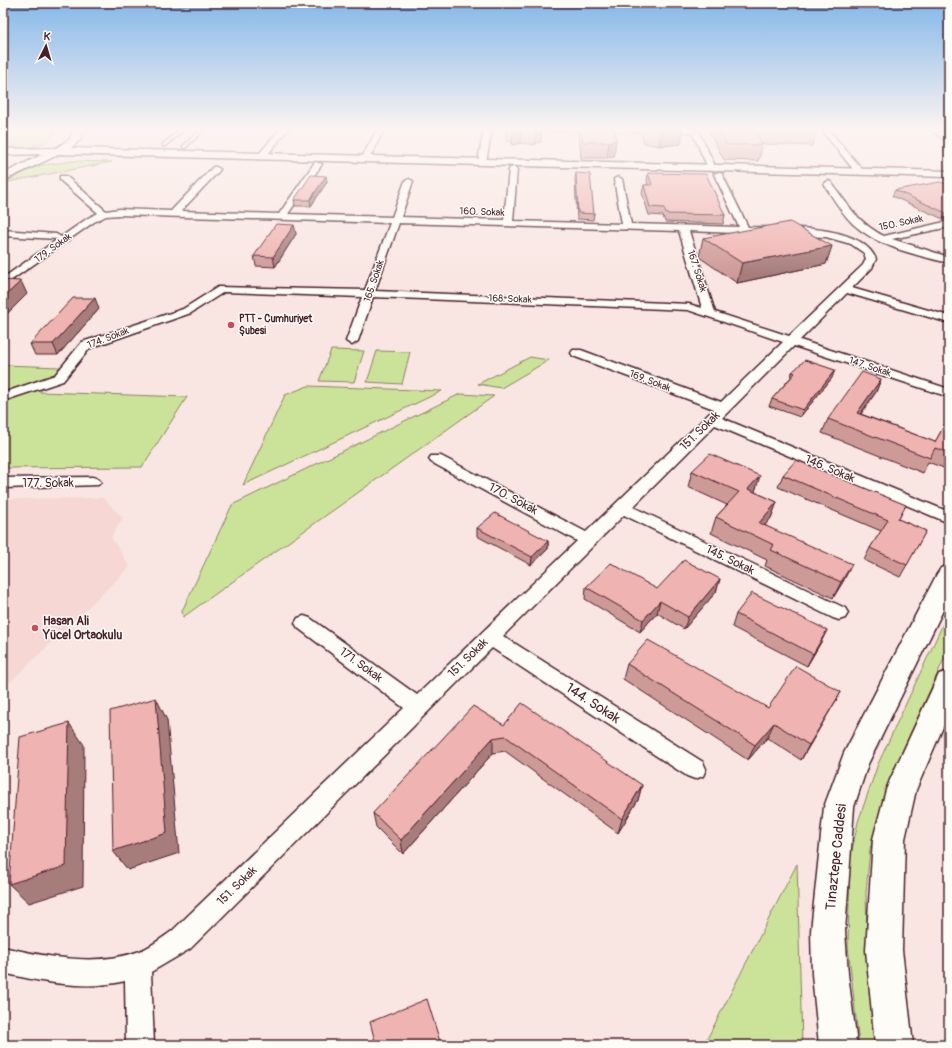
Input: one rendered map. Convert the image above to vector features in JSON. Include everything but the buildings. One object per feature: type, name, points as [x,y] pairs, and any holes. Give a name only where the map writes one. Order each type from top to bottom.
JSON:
[{"type":"main road","points":[[853,177],[949,181]]},
{"type":"main road","name":"Tınaztepe Caddesi","points":[[838,1045],[830,974],[828,931],[838,807],[854,762],[949,574]]},
{"type":"main road","points":[[894,1045],[884,950],[889,839],[901,790],[949,682]]},
{"type":"street","points":[[173,214],[208,177]]},
{"type":"street","points":[[281,217],[309,177]]},
{"type":"street","points":[[508,223],[513,177]]},
{"type":"street","points":[[718,177],[745,230]]},
{"type":"street","points":[[63,178],[104,214]]},
{"type":"street","points":[[618,179],[627,227]]},
{"type":"street","name":"165. Sokak","points":[[352,341],[409,181]]},
{"type":"street","points":[[828,184],[858,223],[884,238],[913,251],[949,260]]},
{"type":"street","name":"160. Sokak","points":[[104,214],[123,212],[821,233],[846,239],[858,244]]},
{"type":"street","name":"179. Sokak","points":[[3,283],[91,220],[104,214]]},
{"type":"street","name":"150. Sokak","points":[[858,244],[949,224]]},
{"type":"street","name":"167. Sokak","points":[[683,228],[710,314]]},
{"type":"street","points":[[3,233],[56,237]]},
{"type":"street","name":"151. Sokak","points":[[3,960],[59,970],[92,971],[115,969],[138,964],[181,940],[844,289],[870,262],[870,254],[858,244]]},
{"type":"street","name":"168. Sokak","points":[[222,289],[526,299],[689,307],[792,341]]},
{"type":"street","name":"174. Sokak","points":[[3,397],[59,378],[86,345],[187,311],[222,289]]},
{"type":"street","points":[[844,289],[949,320]]},
{"type":"street","name":"147. Sokak","points":[[792,341],[949,393]]},
{"type":"street","name":"169. Sokak","points":[[577,353],[717,414]]},
{"type":"street","name":"146. Sokak","points":[[717,414],[949,518]]},
{"type":"street","name":"170. Sokak","points":[[436,459],[589,540]]},
{"type":"street","name":"177. Sokak","points":[[3,483],[93,482]]},
{"type":"street","name":"145. Sokak","points":[[622,508],[839,613]]},
{"type":"street","name":"171. Sokak","points":[[304,623],[418,707]]},
{"type":"street","name":"144. Sokak","points":[[490,637],[695,769]]},
{"type":"street","points":[[138,964],[140,1045]]},
{"type":"shaded area","name":"Hasan Ali Yücel Ortaokulu","points":[[103,498],[123,518],[111,537],[130,567],[3,689],[3,499]]},
{"type":"green space","points":[[16,177],[35,177],[3,183]]},
{"type":"green space","points":[[331,350],[364,351],[354,382],[319,381]]},
{"type":"green space","points":[[377,351],[410,352],[402,384],[367,382]]},
{"type":"green space","points":[[530,357],[549,360],[501,388],[478,384]]},
{"type":"green space","points":[[3,365],[60,367],[40,392],[187,397],[142,467],[3,468]]},
{"type":"green space","points":[[308,386],[442,391],[243,485],[285,395]]},
{"type":"green space","points":[[460,394],[494,396],[183,617],[182,611],[232,505]]},
{"type":"green space","points":[[949,611],[949,648],[890,778],[870,849],[866,892],[867,939],[877,1045],[859,1045],[848,946],[850,860],[858,822],[878,764]]},
{"type":"green space","points":[[797,864],[802,1045],[704,1045]]},
{"type":"place","name":"PTT - Cumhuriyet Şubesi","points":[[231,325]]},
{"type":"place","name":"Hasan Ali Yücel Ortaokulu","points":[[35,628]]}]
